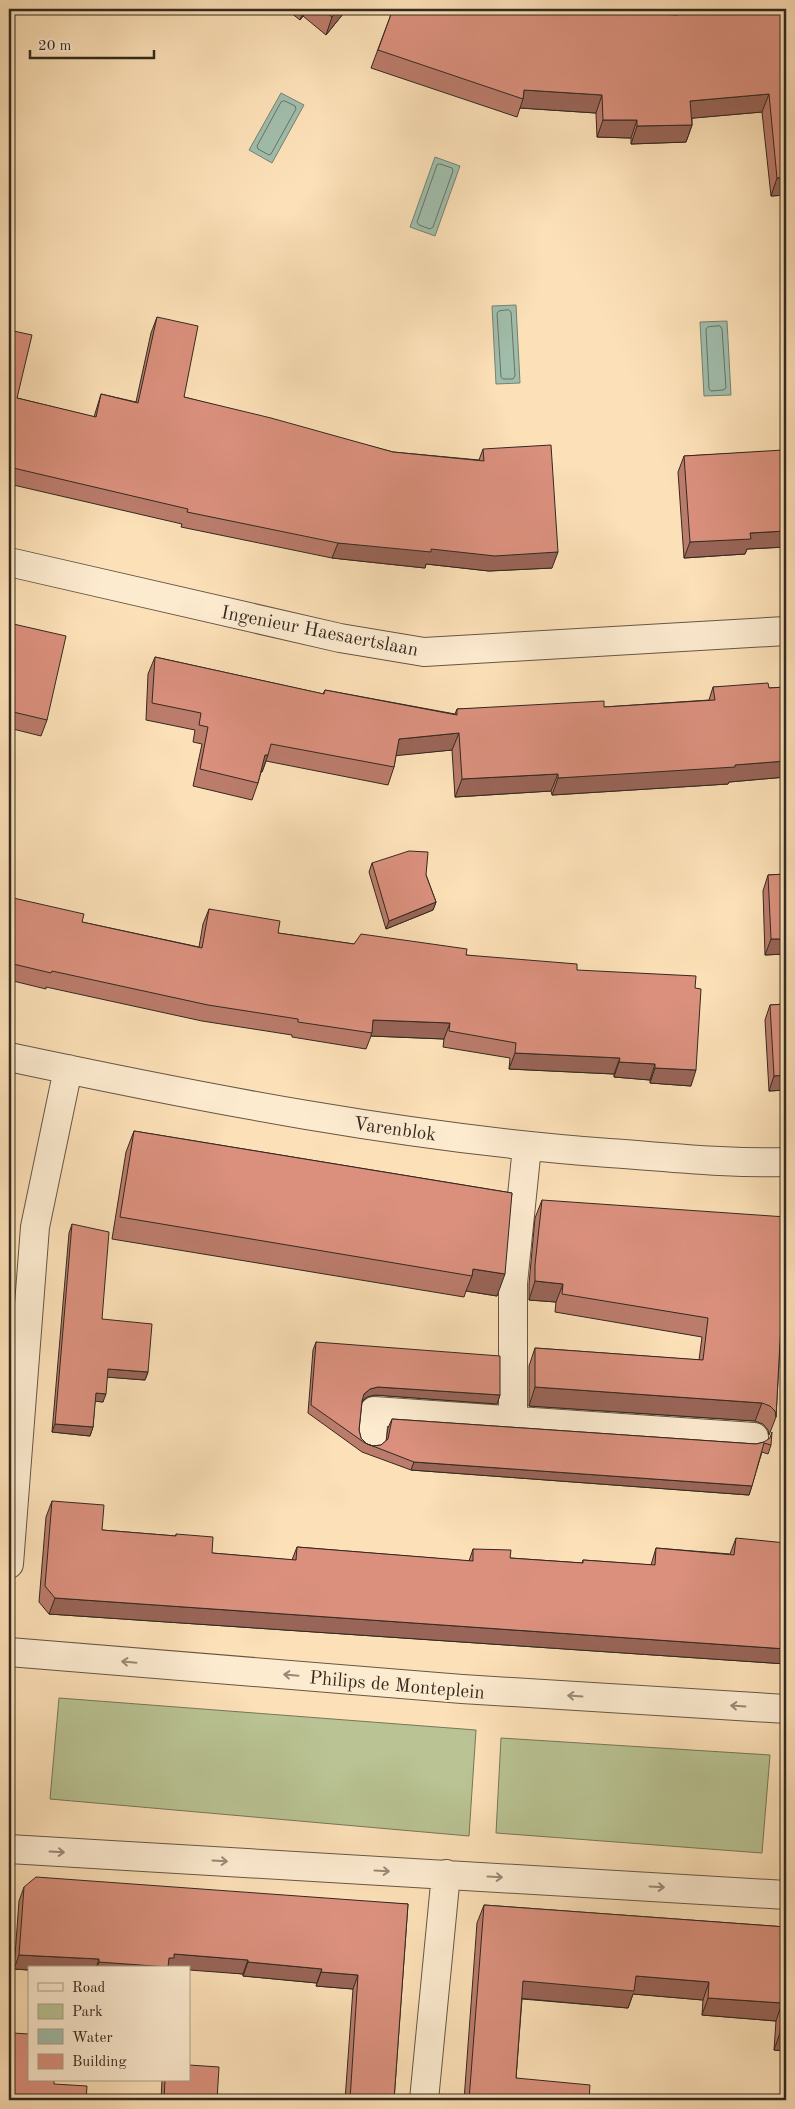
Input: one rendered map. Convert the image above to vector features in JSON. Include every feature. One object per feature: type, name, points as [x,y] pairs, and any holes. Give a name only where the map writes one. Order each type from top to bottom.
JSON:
[{"type":"street","name":"Ingenieur Haesaertslaan","points":[[9,562],[340,638],[424,652],[786,631]]},
{"type":"street","name":"Varenblok","points":[[9,1057],[309,1116],[527,1147],[746,1163],[786,1162]]},
{"type":"street","points":[[9,1564],[35,1227],[68,1070]]},
{"type":"street","points":[[514,1420],[513,1283],[527,1147]]},
{"type":"street","points":[[372,1439],[374,1411],[754,1437]]},
{"type":"street","name":"Philips de Monteplein","points":[[9,1652],[462,1690],[786,1710]]},
{"type":"street","points":[[9,1849],[786,1895]]},
{"type":"street","points":[[424,2100],[446,1874]]},
{"type":"green space","points":[[59,1698],[476,1730],[469,1836],[50,1799]]},
{"type":"green space","points":[[501,1738],[770,1755],[762,1853],[496,1833]]},
{"type":"water","points":[[281,93],[304,105],[272,163],[249,150]]},
{"type":"water","points":[[435,157],[460,166],[435,236],[410,227]]},
{"type":"water","points":[[516,305],[520,383],[496,384],[492,306]]},
{"type":"water","points":[[727,321],[731,395],[704,396],[700,322]]},
{"type":"building","points":[[322,9],[339,9],[332,17]]},
{"type":"building","points":[[393,9],[563,9],[678,15],[678,9],[742,9],[742,14],[786,10],[786,177],[777,178],[769,94],[690,101],[692,125],[637,126],[637,120],[603,120],[602,95],[524,90],[523,99],[378,50]]},
{"type":"building","points":[[157,317],[198,326],[184,397],[271,418],[393,452],[484,461],[483,449],[551,445],[558,552],[495,556],[431,549],[431,552],[338,543],[187,512],[188,509],[9,467],[9,330],[32,335],[17,398],[96,417],[101,394],[138,403]]},
{"type":"building","points":[[783,447],[786,447],[786,531],[750,533],[751,539],[690,542],[684,456],[783,450]]},
{"type":"building","points":[[9,623],[66,636],[47,720],[9,711]]},
{"type":"building","points":[[155,657],[324,694],[325,690],[457,715],[457,709],[604,701],[604,707],[715,700],[713,687],[768,683],[769,688],[786,687],[786,761],[735,765],[735,767],[558,778],[558,774],[462,779],[459,733],[399,739],[394,767],[271,744],[268,755],[265,755],[258,783],[200,769],[208,727],[199,725],[201,713],[152,703]]},
{"type":"building","points":[[409,851],[428,852],[426,875],[436,902],[389,921],[372,863]]},
{"type":"building","points":[[786,874],[786,939],[771,939],[768,875]]},
{"type":"building","points":[[9,897],[84,914],[82,922],[202,948],[209,909],[280,921],[278,933],[354,944],[361,934],[467,949],[466,955],[577,964],[577,970],[696,976],[695,988],[701,989],[696,1070],[655,1068],[655,1064],[619,1062],[620,1058],[515,1053],[516,1043],[449,1031],[450,1023],[373,1020],[372,1033],[298,1022],[298,1019],[208,1005],[9,963]]},
{"type":"building","points":[[786,1004],[786,1075],[774,1076],[770,1005]]},
{"type":"building","points":[[134,1131],[512,1193],[505,1274],[473,1269],[472,1276],[120,1217]]},
{"type":"building","points":[[542,1200],[786,1217],[786,1305],[782,1305],[776,1417],[775,1411],[770,1406],[762,1403],[535,1387],[535,1348],[703,1360],[708,1318],[562,1294],[563,1284],[535,1281]]},
{"type":"building","points":[[72,1224],[109,1232],[102,1319],[152,1324],[148,1372],[108,1369],[106,1394],[96,1393],[93,1427],[55,1424]]},
{"type":"building","points":[[316,1342],[500,1356],[500,1395],[378,1387],[370,1389],[364,1394],[362,1401],[359,1430],[361,1438],[367,1444],[311,1405]]},
{"type":"building","points":[[392,1419],[756,1444],[770,1438],[772,1432],[771,1445],[764,1443],[752,1486],[414,1462],[373,1446],[381,1445],[388,1439]]},
{"type":"building","points":[[52,1501],[104,1505],[102,1530],[213,1537],[212,1553],[296,1560],[297,1547],[473,1561],[473,1549],[511,1550],[510,1558],[583,1563],[583,1560],[655,1565],[656,1548],[734,1555],[736,1538],[786,1543],[786,1649],[55,1598],[45,1586]]},
{"type":"building","points":[[36,1877],[408,1904],[394,2100],[350,2100],[358,1975],[321,1972],[322,1969],[248,1962],[248,1960],[174,1954],[174,1958],[169,1958],[168,1966],[99,1962],[99,1959],[19,1955],[24,1887]]},
{"type":"building","points":[[484,1905],[786,1927],[786,2033],[780,2033],[782,2003],[708,1998],[709,1982],[636,1976],[634,1991],[523,1981],[516,2078],[590,2085],[589,2100],[469,2100]]},
{"type":"building","points":[[12,2033],[28,2034],[28,2082],[54,2082],[54,2084],[87,2086],[86,2100],[9,2100]]},
{"type":"building","points":[[190,2065],[219,2067],[217,2100],[164,2100],[165,2082],[190,2082]]}]
